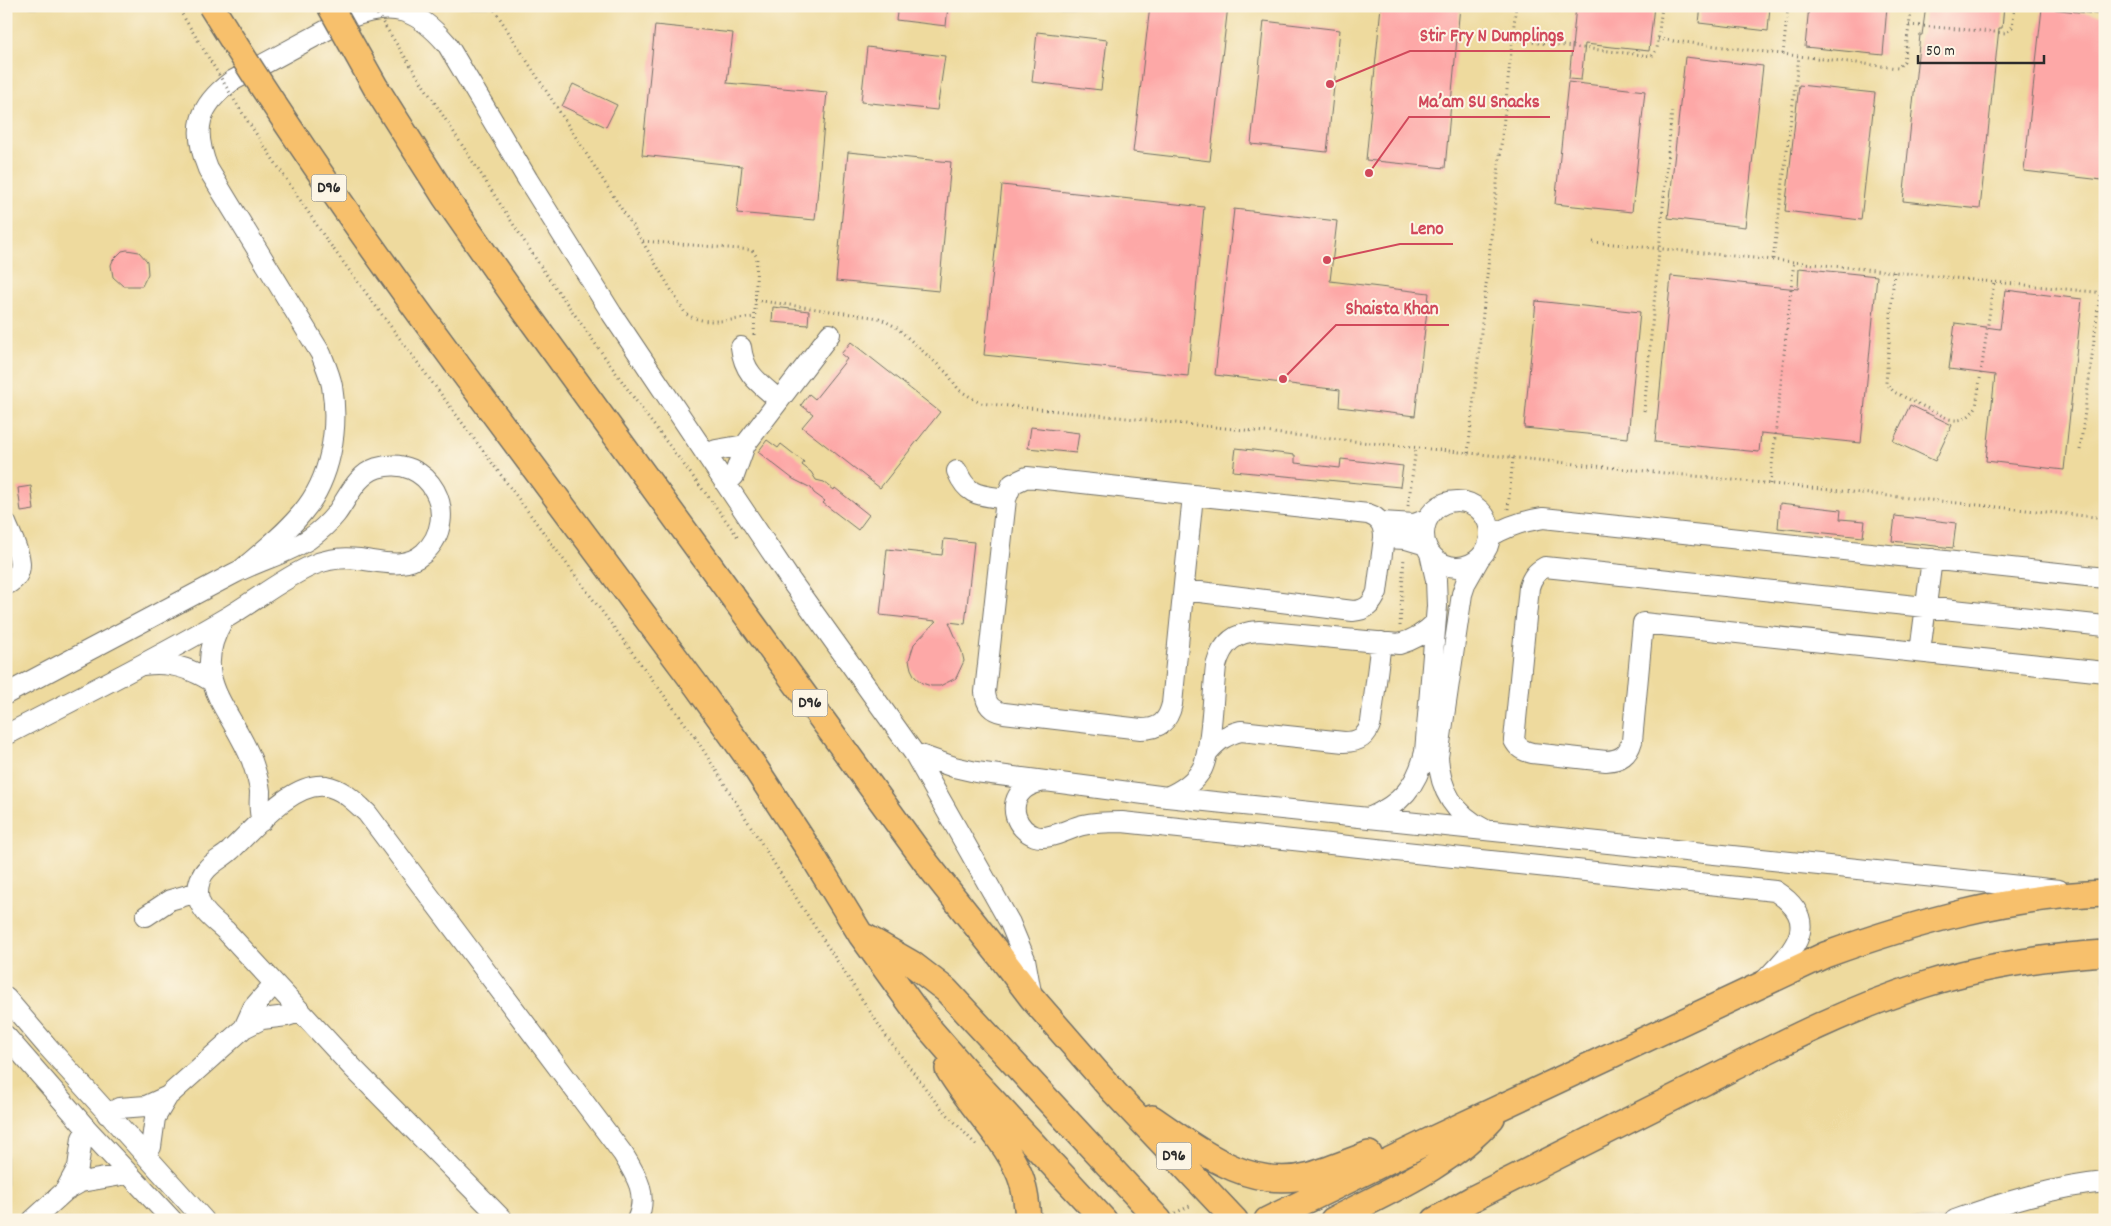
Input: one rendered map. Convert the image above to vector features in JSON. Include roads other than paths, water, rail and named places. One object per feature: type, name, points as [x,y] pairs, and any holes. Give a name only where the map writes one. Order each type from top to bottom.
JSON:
[{"type":"main road","name":"D96","points":[[211,6],[295,138],[337,199],[456,364],[706,700],[803,841],[861,935],[927,1026]]},
{"type":"main road","name":"D96","points":[[330,6],[376,88],[440,189],[519,303],[928,865],[1032,998],[1114,1092],[1235,1220]]},
{"type":"main road","points":[[1267,1220],[1437,1137],[1825,954],[1890,931],[1937,918],[2023,901],[2098,893]]},
{"type":"main road","points":[[861,935],[903,958],[946,990],[1159,1220]]},
{"type":"main road","points":[[1435,1220],[1472,1199],[1791,1038],[1856,1009],[1924,985],[1993,967],[2064,956],[2105,953]]},
{"type":"main road","points":[[927,1026],[940,1056],[954,1081],[1005,1148],[1018,1172],[1026,1197],[1028,1220]]},
{"type":"main road","points":[[927,1026],[973,1079],[1104,1220]]},
{"type":"main road","points":[[1114,1092],[1210,1158],[1233,1170],[1258,1176],[1284,1178],[1310,1175],[1368,1155],[1437,1137]]},
{"type":"main road","points":[[1333,1220],[1437,1166],[1471,1140],[1500,1108]]},
{"type":"main road","points":[[1455,1220],[1472,1199]]},
{"type":"street","points":[[241,570],[282,536],[304,511],[321,483],[331,451],[335,418],[332,385],[321,354],[208,168],[200,150],[199,129],[204,110],[216,93],[232,81],[349,18],[370,10],[392,9],[414,15],[432,27],[447,44],[528,180],[612,314],[792,581],[914,753],[1010,923],[1025,959],[1032,998]]},
{"type":"street","points":[[727,483],[734,476],[745,445],[830,334]]},
{"type":"street","points":[[741,347],[745,366],[750,374],[779,400]]},
{"type":"street","points":[[707,455],[716,450],[745,445]]},
{"type":"street","points":[[6,694],[241,570],[307,540],[323,528],[336,514],[359,480],[376,469],[396,466],[416,472],[432,485],[441,504],[441,525],[433,544],[418,558],[398,565],[357,559],[337,559],[317,564],[298,572],[224,620],[6,735]]},
{"type":"street","points":[[957,471],[961,482],[969,491],[980,495],[1006,499]]},
{"type":"street","points":[[1184,590],[1352,611],[1361,610],[1369,606],[1377,592],[1382,530],[1376,517],[1368,514],[1037,477],[1019,480],[1012,484],[1006,499],[986,692],[986,700],[990,707],[996,712],[1141,729],[1152,729],[1162,724],[1169,715],[1172,704],[1184,590],[1194,495]]},
{"type":"street","points":[[1382,530],[1415,524],[1428,519],[1440,506],[1457,501],[1474,505],[1499,532]]},
{"type":"street","points":[[1485,830],[1472,823],[1450,801],[1441,780],[1438,757],[1462,594],[1469,576],[1499,532],[1524,520],[1542,518],[1561,519],[2105,578]]},
{"type":"street","points":[[1369,818],[1386,811],[1400,800],[1412,786],[1420,770],[1425,752],[1435,623],[1436,580],[1424,537],[1428,519]]},
{"type":"street","points":[[6,523],[21,562],[20,572],[14,581],[6,585]]},
{"type":"street","points":[[1382,530],[1428,549],[1444,565],[1453,567],[1471,564],[1479,560]]},
{"type":"street","points":[[1920,652],[1932,559]]},
{"type":"street","points":[[2105,626],[1545,567],[1537,571],[1529,587],[1514,740],[1524,751],[1532,753],[1606,761],[1616,761],[1623,756],[1629,749],[1632,741],[1642,624],[2105,672]]},
{"type":"street","points":[[224,620],[217,631],[210,656],[211,681],[252,760],[260,788],[259,811],[262,821]]},
{"type":"street","points":[[1166,797],[1181,791],[1193,781],[1202,768],[1207,753],[1216,666],[1222,649],[1235,636],[1247,631],[1259,631],[1399,644],[1413,640],[1425,633],[1435,623]]},
{"type":"street","points":[[1207,753],[1222,738],[1241,731],[1344,742],[1353,742],[1362,738],[1369,731],[1371,722],[1382,642]]},
{"type":"street","points":[[138,665],[168,664],[198,673],[211,681]]},
{"type":"street","points":[[914,753],[954,767],[1166,797],[2098,893]]},
{"type":"street","points":[[252,760],[269,780],[283,802]]},
{"type":"street","points":[[1044,781],[1032,784],[1022,790],[1016,800],[1014,812],[1018,824],[1026,832],[1037,837],[1049,836],[1085,825],[1122,822],[1775,890],[1789,900],[1798,913],[1801,929],[1797,945],[1763,982]]},
{"type":"street","points":[[503,1220],[399,1116],[299,1012],[226,931],[204,910],[198,892],[199,883],[206,869],[229,852],[283,802],[310,787],[325,786],[340,790],[366,813],[623,1154],[639,1180],[642,1190],[642,1209],[638,1220]]},
{"type":"street","points":[[226,931],[215,910],[210,893],[213,875],[229,852]]},
{"type":"street","points":[[146,916],[170,900],[198,892]]},
{"type":"street","points":[[244,1028],[259,1000],[274,984]]},
{"type":"street","points":[[6,998],[107,1114],[204,1220]]},
{"type":"street","points":[[107,1114],[119,1108],[146,1106],[168,1096],[244,1028],[262,1019],[287,1016],[299,1012]]},
{"type":"street","points":[[6,1036],[87,1129],[172,1220]]},
{"type":"street","points":[[145,1155],[151,1147],[155,1118],[168,1096]]},
{"type":"street","points":[[65,1191],[78,1167],[82,1138],[87,1129]]},
{"type":"street","points":[[623,1154],[642,1170],[652,1185],[654,1203],[649,1220]]},
{"type":"street","points":[[33,1220],[65,1191],[88,1180],[128,1174]]},
{"type":"street","points":[[1955,1220],[1994,1205],[2038,1193],[2105,1182]]},
{"type":"place","name":"Stir Fry N Dumplings","points":[[1330,84]]},
{"type":"place","name":"Ma’am SU Snacks","points":[[1369,173]]},
{"type":"place","name":"Leno","points":[[1327,260]]},
{"type":"place","name":"Shaista Khan","points":[[1283,379]]}]
